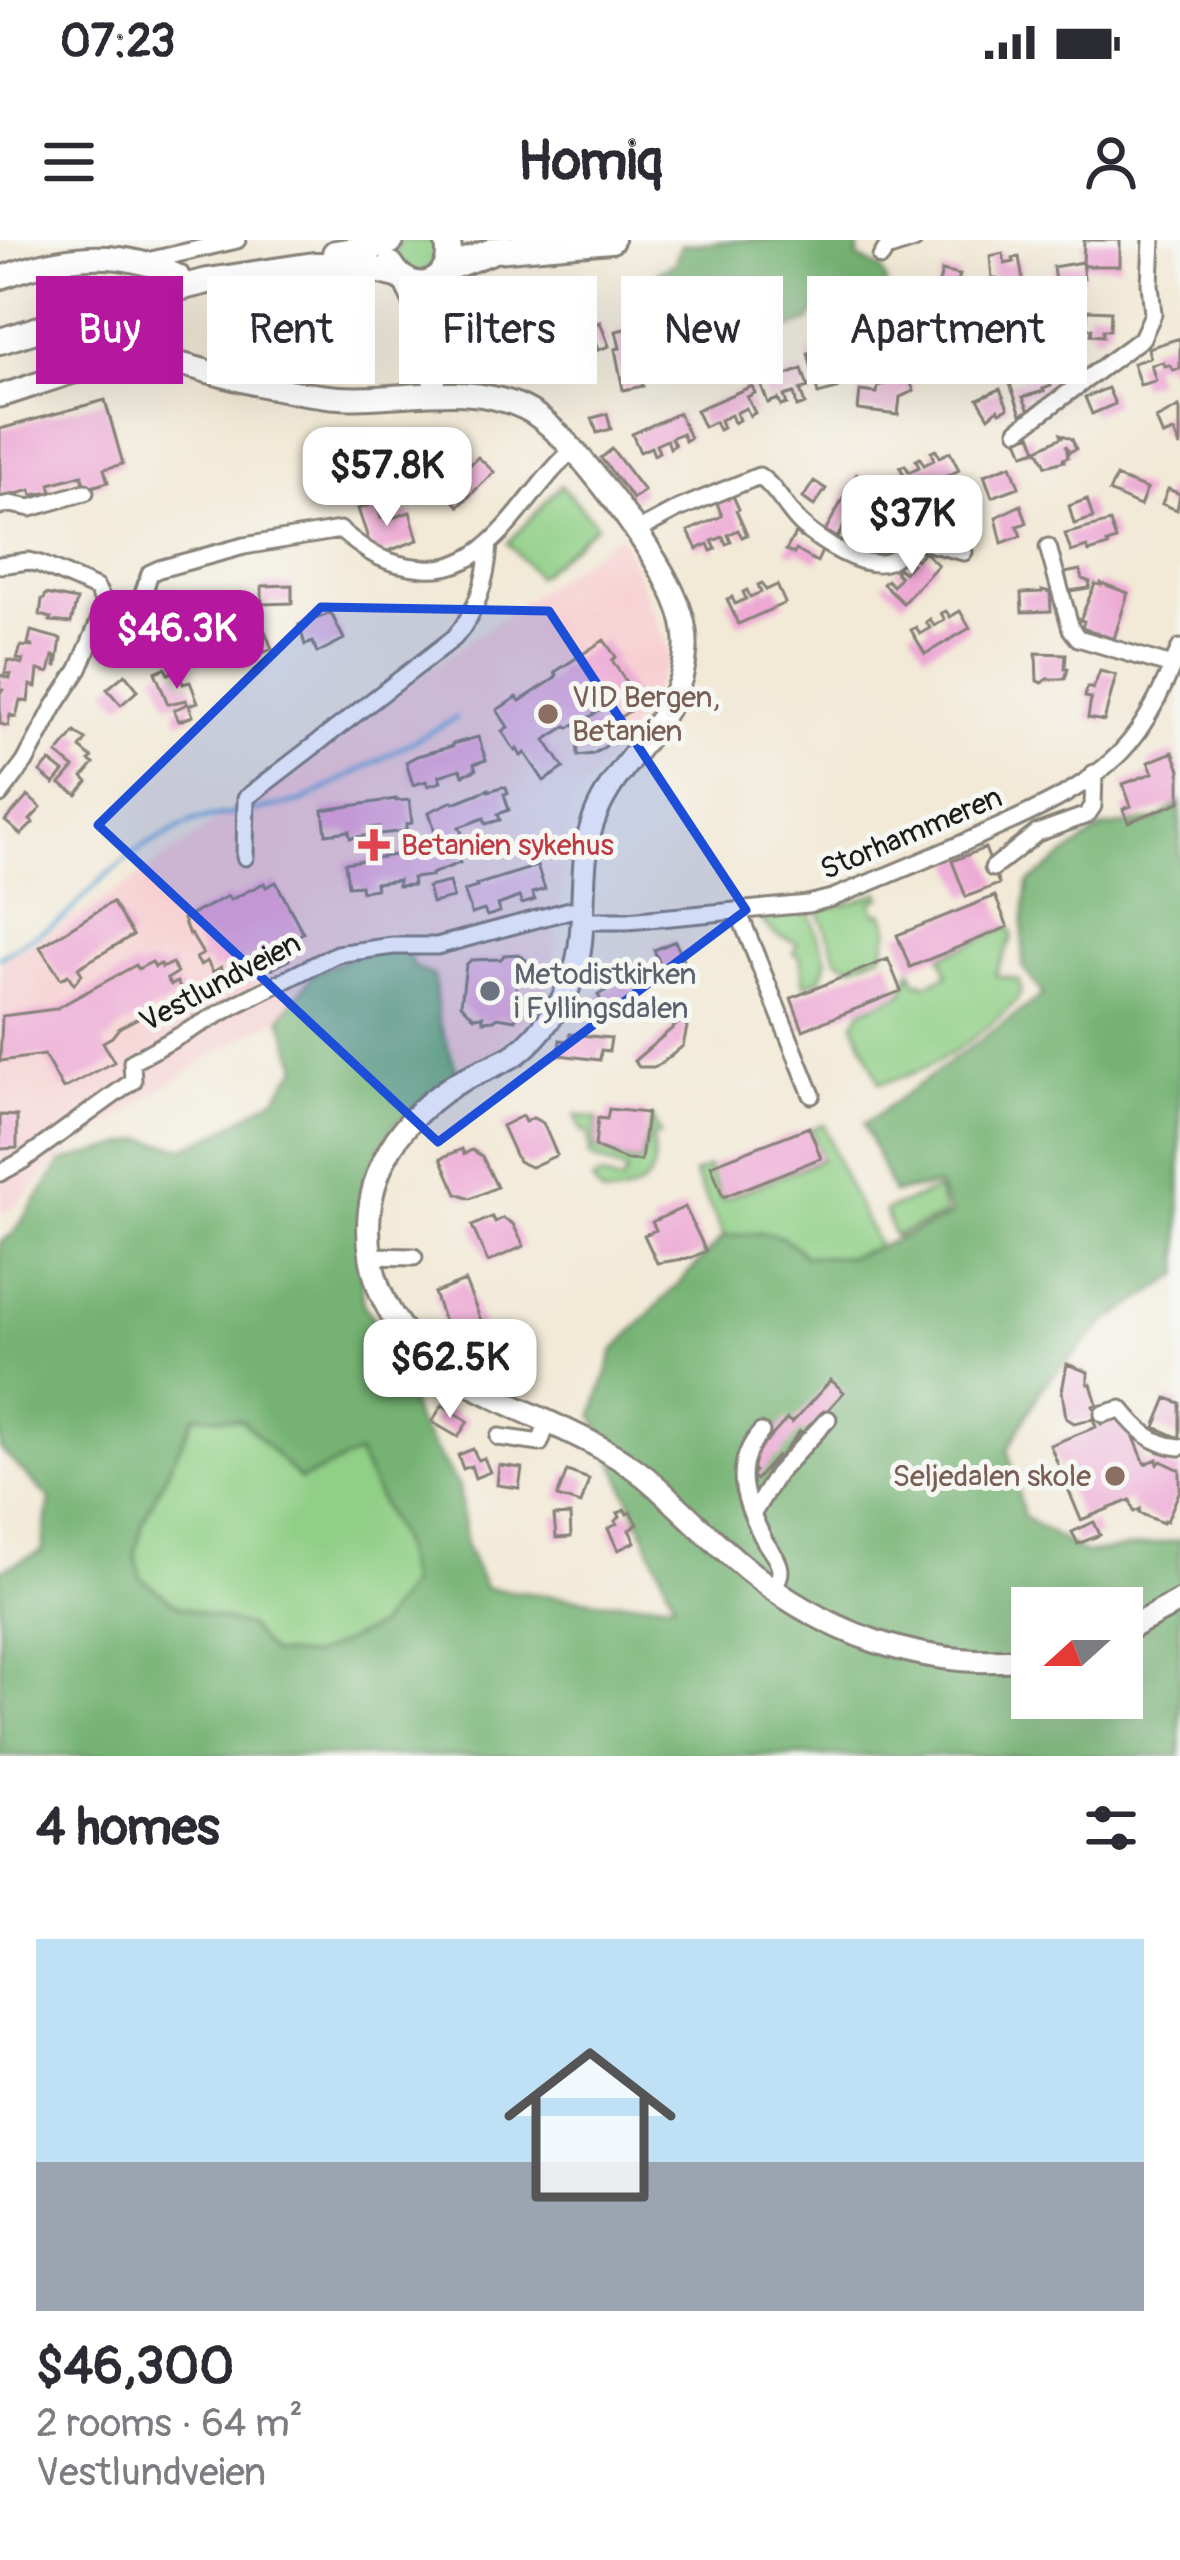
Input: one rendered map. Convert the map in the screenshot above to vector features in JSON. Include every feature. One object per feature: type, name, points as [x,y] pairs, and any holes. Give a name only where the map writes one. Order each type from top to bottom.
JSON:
[{"type":"main road","points":[[443,276],[450,259],[447,240]]},
{"type":"main road","points":[[437,276],[495,250],[611,240]]},
{"type":"main road","points":[[0,278],[33,266],[93,256],[123,258],[178,276],[350,252],[391,241],[388,259],[400,276]]},
{"type":"main road","points":[[0,340],[208,280],[352,264],[399,277]]},
{"type":"main road","points":[[0,329],[36,318]]},
{"type":"main road","points":[[0,396],[116,362],[149,359],[325,397],[376,399],[435,384],[520,406],[553,427],[573,450],[664,575],[684,628],[683,667],[665,714],[605,795],[594,818],[586,853],[579,962],[564,998],[518,1053],[452,1086],[426,1106],[401,1131],[380,1165],[369,1207],[370,1256],[388,1309],[424,1356],[641,1472],[739,1564],[836,1627],[939,1658],[1011,1660]]},
{"type":"main road","points":[[1143,1621],[1180,1601]]},
{"type":"street","points":[[140,263],[237,240]]},
{"type":"street","points":[[881,257],[886,249],[914,240]]},
{"type":"street","points":[[1018,430],[1142,338],[1153,314],[1152,240]]},
{"type":"street","points":[[143,594],[150,573],[159,569],[244,546],[340,530],[371,555],[397,566],[427,569],[463,563],[489,544],[573,450]]},
{"type":"street","points":[[635,532],[677,509],[759,476],[802,524],[864,563],[889,561],[916,540],[964,552]]},
{"type":"street","points":[[0,506],[31,508],[85,492]]},
{"type":"street","points":[[244,857],[246,798],[454,638],[480,595],[489,544]]},
{"type":"street","points":[[1048,547],[1078,638],[1172,666]]},
{"type":"street","points":[[0,565],[28,561],[96,588],[125,634],[132,637],[232,618]]},
{"type":"street","points":[[0,795],[26,762],[79,669],[106,605]]},
{"type":"street","name":"Storhammeren","points":[[584,916],[628,921],[832,898],[1028,813],[1081,785],[1120,753],[1135,736],[1180,648]]},
{"type":"street","name":"Storhammeren","points":[[993,868],[1037,833],[1087,815],[1093,806],[1094,773]]},
{"type":"street","name":"Vestlundveien","points":[[0,1173],[133,1081],[132,1062],[337,954],[437,946],[570,910],[584,916]]},
{"type":"street","points":[[738,911],[812,1095]]},
{"type":"street","points":[[370,1256],[414,1257]]},
{"type":"street","points":[[1102,1414],[1121,1408],[1141,1432],[1180,1448]]},
{"type":"street","points":[[753,1513],[778,1474],[828,1418]]},
{"type":"street","points":[[499,1437],[540,1443],[548,1422]]},
{"type":"street","points":[[760,1432],[742,1471],[742,1488],[778,1564],[773,1589]]},
{"type":"highlighted area","points":[[321,607],[549,611],[746,910],[438,1142],[98,825]]},
{"type":"shaded area","name":"Betanien sykehus","points":[[621,533],[671,658],[629,733],[569,808],[553,980],[532,1020],[495,1054],[462,1070],[438,1018],[434,976],[315,972],[281,1018],[218,1051],[60,1158],[13,1209],[0,1214],[0,963],[129,883]]},
{"type":"green space","points":[[401,240],[434,240],[438,252],[432,267],[417,275],[397,260]]},
{"type":"green space","points":[[858,240],[858,258],[881,269],[884,276],[807,276],[807,323],[783,332],[783,276],[658,276],[675,263],[681,245]]},
{"type":"green space","points":[[561,485],[597,525],[537,577],[508,543]]},
{"type":"green space","points":[[1180,802],[1180,1274],[1105,1323],[1042,1387],[1008,1450],[1024,1517],[1085,1554],[1180,1540],[1180,1756],[0,1756],[0,1570],[42,1551],[50,1499],[0,1449],[0,1242],[13,1234],[62,1162],[145,1139],[184,1148],[276,1097],[298,1066],[281,1018],[315,972],[402,942],[414,967],[434,976],[438,1019],[459,1076],[393,1125],[367,1174],[360,1224],[363,1304],[393,1345],[416,1421],[459,1487],[466,1546],[485,1588],[606,1602],[674,1602],[593,1415],[614,1351],[724,1236],[768,1234],[786,1240],[804,1256],[847,1257],[951,1216],[938,1185],[893,1193],[864,1124],[1043,995],[1023,967],[1028,883],[1102,828],[1158,820]],"holes":[[[195,1415],[242,1420],[300,1480],[358,1454],[400,1542],[409,1584],[378,1626],[312,1656],[271,1653],[249,1627],[178,1606],[141,1578],[135,1554],[144,1519]]]},
{"type":"green space","points":[[879,892],[881,897],[871,902],[876,914],[883,912],[889,928],[883,953],[851,966],[837,959],[819,913]]},
{"type":"green space","points":[[810,915],[827,960],[821,978],[804,985],[800,957],[794,953],[797,943],[776,935],[763,922],[769,916]]},
{"type":"green space","points":[[1010,927],[1013,936],[995,975],[1019,980],[1021,992],[1016,1002],[936,1062],[880,1083],[854,1023],[862,1010],[902,994],[911,970],[917,983],[924,985],[948,975],[941,956]]},
{"type":"green space","points":[[575,1115],[597,1118],[594,1148],[641,1162],[652,1118],[660,1135],[652,1138],[654,1165],[645,1182],[625,1193],[602,1195],[592,1181],[601,1176],[622,1183],[627,1172],[590,1157],[588,1133],[582,1132]]},
{"type":"green space","points":[[824,1124],[841,1171],[879,1247],[847,1257],[804,1256],[777,1236],[724,1236],[694,1174],[708,1167],[722,1200],[821,1160],[811,1129]]},
{"type":"green space","points":[[937,1189],[945,1215],[894,1236],[885,1211]]},
{"type":"green space","points":[[195,1415],[242,1420],[300,1480],[358,1454],[400,1542],[409,1584],[378,1626],[312,1656],[271,1653],[249,1627],[178,1606],[141,1578],[135,1554],[144,1519]]},
{"type":"building","points":[[1084,240],[1120,240],[1120,266],[1083,266]]},
{"type":"building","points":[[1003,253],[1005,264],[1019,257],[1022,276],[992,276],[990,256]]},
{"type":"building","points":[[1082,262],[1084,276],[1054,276],[1053,267]]},
{"type":"building","points":[[1088,310],[1111,311],[1110,330],[1103,330],[1103,336],[1091,335]]},
{"type":"building","points":[[597,323],[609,346],[598,350],[597,347]]},
{"type":"building","points":[[621,330],[621,380],[615,349],[620,348],[616,331]]},
{"type":"building","points":[[1180,338],[1180,369],[1163,362],[1151,365],[1156,381],[1140,385],[1133,363],[1150,358],[1148,348]]},
{"type":"building","points":[[802,369],[808,387],[800,390],[805,404],[797,407],[794,393],[784,396],[787,404],[781,406],[778,399],[768,403],[761,385],[783,384],[783,376]]},
{"type":"building","points":[[816,384],[836,384],[837,389],[818,394]]},
{"type":"building","points":[[911,384],[914,391],[900,397],[898,415],[858,410],[860,391],[877,393],[878,387]]},
{"type":"building","points":[[1010,384],[1050,384],[1044,391],[1023,397],[1029,411],[1021,414]]},
{"type":"building","points":[[752,386],[755,393],[747,397],[755,413],[750,416],[746,408],[736,413],[739,420],[734,423],[731,415],[720,420],[723,428],[719,430],[715,422],[704,427],[696,410]]},
{"type":"building","points":[[1108,388],[1115,404],[1092,414],[1085,397]]},
{"type":"building","points":[[1000,389],[1008,408],[989,417],[978,399]]},
{"type":"building","points":[[105,400],[123,464],[104,469],[108,482],[85,489],[82,475],[50,484],[52,492],[32,495],[31,490],[0,498],[0,429]]},
{"type":"building","points":[[1179,407],[1180,447],[1174,432],[1163,436],[1156,419]]},
{"type":"building","points":[[679,413],[690,438],[685,441],[682,433],[671,438],[675,445],[670,448],[667,440],[656,445],[659,452],[654,455],[651,447],[640,452],[632,434]]},
{"type":"building","points":[[607,414],[611,429],[597,433],[592,418]]},
{"type":"building","points":[[1031,434],[1037,450],[1024,454],[1018,439]]},
{"type":"building","points":[[1061,434],[1072,439],[1076,449],[1069,452],[1066,445],[1068,457],[1046,466],[1038,449]]},
{"type":"building","points":[[393,449],[425,455],[422,472],[410,470],[407,495],[391,492]]},
{"type":"building","points":[[612,449],[644,491],[633,499],[601,458]]},
{"type":"building","points":[[936,450],[939,457],[950,452],[959,470],[912,492],[900,467],[905,465],[909,472],[919,467],[916,460],[920,458],[924,465],[934,460],[931,452]]},
{"type":"building","points":[[478,457],[494,472],[459,506],[444,490]]},
{"type":"building","points":[[1011,465],[1019,487],[992,497],[984,475]]},
{"type":"building","points":[[857,474],[869,481],[837,538],[825,531]]},
{"type":"building","points":[[1116,477],[1147,489],[1140,506],[1109,492]]},
{"type":"building","points":[[814,481],[826,489],[814,506],[803,498]]},
{"type":"building","points":[[1168,489],[1180,494],[1177,510],[1162,504]]},
{"type":"building","points":[[882,495],[899,504],[874,550],[850,536],[853,532],[860,535],[865,525],[859,521],[861,516],[868,520],[874,510],[867,506],[869,502],[876,505]]},
{"type":"building","points":[[733,496],[747,535],[742,537],[738,530],[728,535],[731,542],[726,544],[723,537],[712,541],[716,549],[711,551],[708,544],[697,549],[688,531],[722,516],[717,503]]},
{"type":"building","points":[[1087,499],[1093,518],[1074,524],[1069,506]]},
{"type":"building","points":[[376,502],[386,520],[410,512],[418,540],[380,554],[371,547],[358,509]]},
{"type":"building","points":[[1021,505],[1027,523],[1017,526],[1021,536],[1002,543],[996,517]]},
{"type":"building","points":[[1110,522],[1116,540],[1089,552],[1087,547],[1071,552],[1065,534]]},
{"type":"building","points":[[795,534],[823,549],[817,562],[796,550],[794,554],[786,550]]},
{"type":"building","points":[[924,552],[938,565],[903,603],[883,584],[887,580],[893,586],[900,577],[895,571],[904,573],[912,564],[906,559],[910,555],[916,560]]},
{"type":"building","points":[[1080,570],[1089,588],[1069,591],[1065,573]]},
{"type":"building","points":[[762,583],[766,590],[777,585],[785,603],[738,624],[727,599],[732,597],[735,604],[746,599],[743,592],[747,590],[750,597],[761,592],[758,585]]},
{"type":"building","points":[[1095,584],[1128,593],[1114,639],[1082,628],[1084,621],[1080,620]]},
{"type":"building","points":[[292,585],[292,603],[262,604],[262,586]]},
{"type":"building","points":[[1050,592],[1051,611],[1022,612],[1021,593]]},
{"type":"building","points":[[46,594],[77,600],[71,623],[40,615]]},
{"type":"building","points":[[946,611],[950,617],[960,611],[970,628],[925,654],[911,630],[916,627],[920,634],[930,628],[926,622],[930,619],[934,626],[945,620],[941,613]]},
{"type":"building","points":[[331,613],[344,639],[317,653],[313,642],[305,645],[299,625]]},
{"type":"building","points":[[31,631],[61,639],[57,666],[53,656],[49,673],[38,670],[28,702],[20,700],[8,726],[0,724],[0,675],[10,678],[5,673],[8,660],[22,664],[17,659],[21,646],[33,647],[28,644]]},
{"type":"building","points":[[265,631],[272,649],[240,662],[233,641]]},
{"type":"building","points":[[204,633],[216,655],[194,663],[186,644]]},
{"type":"building","name":"VID Bergen, Betanien","points":[[604,640],[640,704],[619,718],[610,704],[588,718],[614,733],[593,754],[578,756],[578,722],[545,740],[564,768],[544,781],[525,753],[521,756],[515,751],[502,731],[508,727],[497,710],[554,679],[555,672]]},
{"type":"building","points":[[1036,653],[1066,654],[1065,679],[1037,681]]},
{"type":"building","points":[[165,668],[168,674],[178,670],[183,684],[190,682],[198,702],[189,705],[193,716],[179,721],[174,710],[187,704],[186,700],[168,704],[155,672]]},
{"type":"building","points":[[1100,671],[1116,675],[1104,721],[1088,718],[1091,698],[1085,697]]},
{"type":"building","points":[[125,674],[138,690],[121,705],[107,689]]},
{"type":"building","points":[[75,732],[86,740],[80,748],[94,764],[77,795],[60,784],[74,768],[57,754]]},
{"type":"building","points":[[478,737],[486,760],[474,764],[476,770],[463,775],[460,769],[439,776],[441,782],[413,785],[406,762]]},
{"type":"building","points":[[1173,752],[1180,770],[1180,802],[1128,822],[1123,809],[1131,806],[1123,784],[1153,773],[1148,762]]},
{"type":"building","points":[[50,761],[64,772],[54,784],[40,772]]},
{"type":"building","points":[[502,787],[508,793],[504,794],[509,810],[498,814],[500,820],[486,824],[484,818],[459,827],[465,850],[456,853],[460,863],[431,876],[412,878],[413,885],[398,886],[398,880],[375,883],[376,889],[362,891],[361,885],[348,886],[345,863],[441,850],[429,812]]},
{"type":"building","points":[[28,796],[41,808],[21,835],[5,821]]},
{"type":"building","points":[[409,800],[412,823],[406,824],[406,831],[379,834],[379,827],[369,828],[370,835],[350,838],[349,831],[326,834],[323,810]]},
{"type":"building","points":[[985,848],[999,884],[966,897],[952,861]]},
{"type":"building","points":[[537,866],[545,889],[532,893],[535,900],[522,904],[519,897],[498,905],[500,912],[472,914],[464,891]]},
{"type":"building","points":[[276,882],[303,933],[281,945],[289,960],[272,969],[265,963],[258,966],[253,956],[224,972],[221,967],[213,972],[207,961],[200,965],[196,958],[203,954],[183,919],[228,896],[230,900]]},
{"type":"building","points":[[449,882],[453,898],[432,903],[428,887]]},
{"type":"building","points":[[995,896],[1008,927],[910,967],[897,935]]},
{"type":"building","points":[[112,902],[133,935],[78,968],[82,974],[74,984],[68,975],[61,979],[40,947]]},
{"type":"building","points":[[675,941],[684,961],[671,967],[675,976],[667,980],[654,950]]},
{"type":"building","name":"Metodistkirken i Fyllingsdalen","points":[[519,954],[533,966],[516,982],[515,1020],[474,1017],[461,1004],[466,965],[471,960]]},
{"type":"building","points":[[888,959],[901,991],[803,1030],[791,998]]},
{"type":"building","points":[[152,962],[162,968],[172,963],[177,973],[167,979],[171,985],[177,982],[183,994],[119,1028],[103,1042],[114,1062],[63,1089],[44,1055],[0,1061],[2,1016],[55,1009],[136,965],[138,969]]},
{"type":"building","points":[[626,979],[636,995],[607,1012],[598,995]]},
{"type":"building","points":[[682,1020],[687,1027],[683,1046],[661,1064],[639,1067],[634,1061]]},
{"type":"building","points":[[570,1034],[611,1038],[609,1051],[601,1050],[600,1060],[559,1055],[560,1040],[569,1041]]},
{"type":"building","points":[[609,1109],[647,1113],[641,1161],[595,1147],[598,1118],[607,1119]]},
{"type":"building","points":[[0,1115],[17,1116],[17,1148],[0,1149]]},
{"type":"building","points":[[522,1116],[525,1122],[533,1118],[543,1123],[557,1155],[531,1167],[518,1161],[502,1126]]},
{"type":"building","points":[[809,1127],[821,1158],[723,1197],[711,1165]]},
{"type":"building","points":[[462,1149],[464,1154],[472,1150],[482,1156],[497,1187],[470,1199],[457,1194],[441,1158]]},
{"type":"building","points":[[685,1207],[706,1251],[657,1263],[644,1235],[656,1230],[652,1222]]},
{"type":"building","points":[[492,1217],[495,1222],[503,1218],[513,1224],[524,1246],[488,1262],[472,1226]]},
{"type":"building","points":[[465,1281],[485,1330],[493,1336],[516,1327],[527,1340],[521,1341],[525,1350],[494,1362],[453,1336],[434,1293]]},
{"type":"building","points":[[1067,1364],[1088,1372],[1101,1424],[1125,1415],[1145,1464],[1157,1459],[1158,1464],[1161,1461],[1180,1470],[1180,1490],[1167,1521],[1139,1513],[1140,1509],[1134,1512],[1130,1500],[1081,1520],[1050,1445],[1096,1427],[1093,1419],[1074,1423],[1066,1418],[1062,1391]]},
{"type":"building","points":[[831,1380],[844,1392],[830,1412],[806,1434],[800,1431],[756,1480],[747,1463]]},
{"type":"building","points":[[1167,1398],[1180,1403],[1180,1438],[1155,1427]]},
{"type":"building","points":[[442,1405],[468,1421],[458,1437],[432,1422]]},
{"type":"building","points":[[473,1449],[490,1472],[475,1478],[471,1466],[463,1469],[458,1455]]},
{"type":"building","points":[[499,1465],[522,1468],[519,1488],[497,1485]]},
{"type":"building","points":[[567,1471],[589,1479],[581,1504],[557,1497]]},
{"type":"building","points":[[625,1510],[638,1524],[629,1530],[635,1542],[618,1550],[608,1529]]},
{"type":"building","points":[[570,1515],[571,1537],[556,1538],[554,1516]]},
{"type":"building","points":[[1094,1522],[1100,1535],[1078,1544],[1072,1532]]},
{"type":"waterway","points":[[254,811],[303,801],[456,718]]},
{"type":"waterway","points":[[0,957],[65,917],[141,848],[194,820],[238,813]]},
{"type":"place","name":"VID Bergen, Betanien","points":[[548,714]]},
{"type":"place","name":"Betanien sykehus","points":[[374,845]]},
{"type":"place","name":"Metodistkirken i Fyllingsdalen","points":[[490,991]]},
{"type":"place","name":"Seljedalen skole","points":[[1115,1476]]}]
